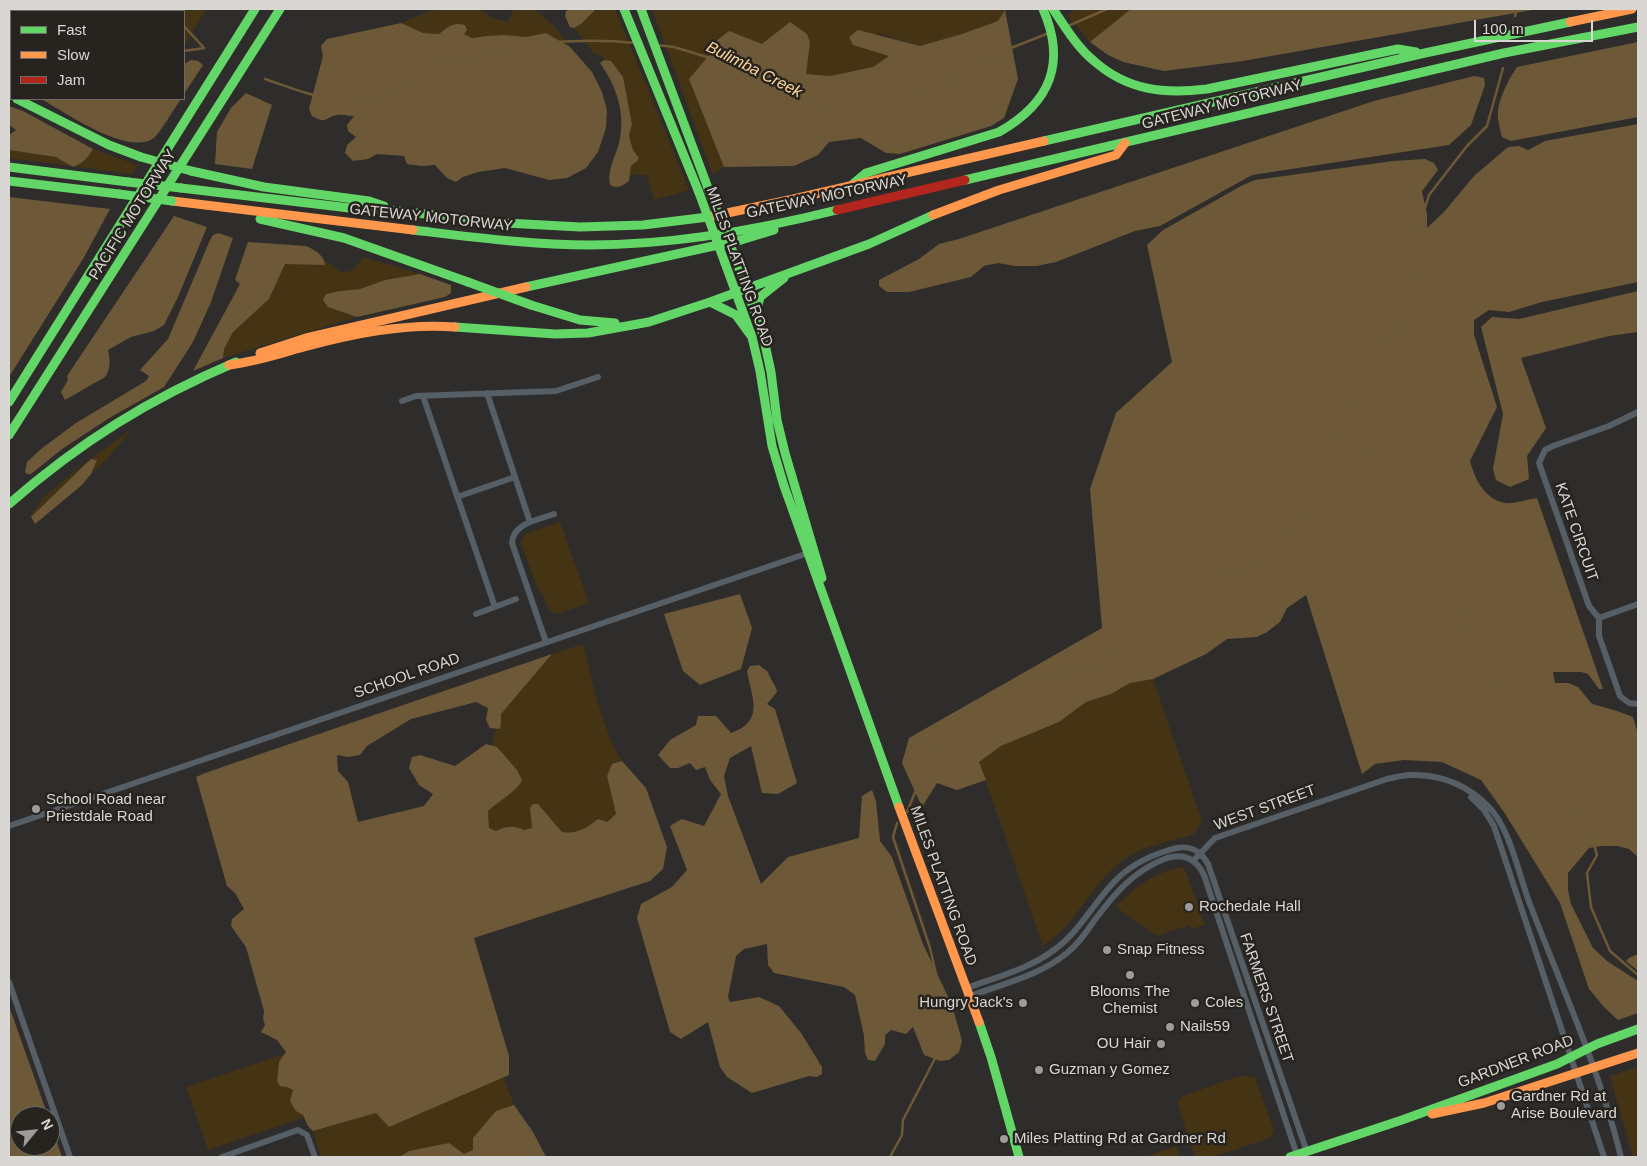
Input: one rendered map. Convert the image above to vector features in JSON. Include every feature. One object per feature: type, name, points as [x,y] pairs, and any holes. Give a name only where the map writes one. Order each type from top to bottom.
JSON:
[{"type":"main road","name":"PACIFIC MOTORWAY","points":[[9,402],[255,9]]},
{"type":"main road","name":"PACIFIC MOTORWAY","points":[[9,435],[280,9]]},
{"type":"main road","name":"MILES PLATTING ROAD","points":[[624,9],[698,190],[752,337],[762,380],[772,446],[784,486],[811,552]]},
{"type":"main road","name":"MILES PLATTING ROAD","points":[[640,9],[756,312],[768,354],[781,436],[811,552],[835,626],[919,864],[991,1057],[1018,1157]]},
{"type":"main road","points":[[849,186],[866,173],[999,132],[1017,123],[1034,108],[1046,89],[1053,70],[1054,51],[1049,21],[1043,9]]},
{"type":"main road","name":"GATEWAY MOTORWAY","points":[[9,167],[358,209],[398,211],[541,226],[595,228],[630,226],[714,216],[1425,52],[1632,9]]},
{"type":"main road","points":[[1056,13],[1076,42],[1094,61],[1114,76],[1152,90],[1179,92],[1207,89],[1398,49],[1425,52]]},
{"type":"main road","name":"GATEWAY MOTORWAY","points":[[9,181],[492,239],[574,245],[669,241],[737,231],[814,216],[1448,66],[1638,28]]},
{"type":"main road","points":[[19,100],[109,146],[141,157],[191,171],[264,187],[369,201],[398,211]]},
{"type":"main road","points":[[229,365],[254,362],[305,347],[405,327],[444,326],[556,334],[588,332],[649,322],[710,302],[868,244],[999,190],[1116,155],[1125,143]]},
{"type":"main road","points":[[226,207],[239,216],[277,222],[344,238],[532,305],[580,320],[600,323],[621,323],[632,326]]},
{"type":"main road","points":[[9,504],[52,466],[113,423],[173,389],[229,365],[306,338],[560,279],[741,240],[814,216]]},
{"type":"main road","points":[[756,312],[760,297],[791,272]]},
{"type":"main road","points":[[710,302],[727,308],[736,314],[752,337]]},
{"type":"main road","name":"GARDNER ROAD","points":[[1294,1156],[1402,1120],[1570,1058],[1605,1040],[1638,1029]]},
{"type":"main road","name":"GARDNER ROAD","points":[[1402,1120],[1484,1103],[1638,1053]]},
{"type":"street","points":[[402,400],[423,396],[556,391],[598,377]]},
{"type":"street","points":[[487,394],[530,522]]},
{"type":"street","points":[[423,396],[495,607]]},
{"type":"street","name":"KATE CIRCUIT","points":[[1638,412],[1610,426],[1545,450],[1540,463],[1589,606],[1599,618],[1599,636],[1620,696],[1629,703],[1638,704]]},
{"type":"street","points":[[457,497],[515,478]]},
{"type":"street","points":[[546,642],[512,543],[512,536],[520,526],[554,514]]},
{"type":"street","name":"SCHOOL ROAD","points":[[9,826],[811,552]]},
{"type":"street","points":[[476,614],[516,599]]},
{"type":"street","points":[[1599,618],[1638,604]]},
{"type":"street","name":"WEST STREET","points":[[1194,860],[1215,838],[1387,779],[1417,775],[1450,781]]},
{"type":"street","points":[[1450,781],[1464,787],[1489,807],[1506,834],[1530,905],[1588,1050],[1621,1157]]},
{"type":"street","points":[[1450,781],[1468,794],[1484,810],[1494,826],[1604,1157]]},
{"type":"street","points":[[968,992],[1039,960],[1070,937],[1115,880],[1131,867],[1150,857],[1178,847],[1189,847],[1200,854]]},
{"type":"street","name":"FARMERS STREET","points":[[1200,854],[1208,864],[1294,1156]]},
{"type":"street","points":[[968,992],[1042,969],[1067,953],[1077,943],[1108,901],[1136,874],[1145,868],[1173,856],[1184,856],[1194,860]]},
{"type":"street","name":"FARMERS STREET","points":[[1194,860],[1198,863],[1204,875],[1224,923],[1307,1152]]},
{"type":"street","points":[[1520,908],[1530,905]]},
{"type":"street","points":[[1039,960],[1042,969]]},
{"type":"street","points":[[9,982],[70,1157]]},
{"type":"street","points":[[222,1157],[298,1130],[307,1135],[315,1157]]},
{"type":"shaded area","points":[[9,9],[206,9],[185,45],[185,10],[10,10],[9,73]]},
{"type":"shaded area","points":[[480,9],[492,18],[508,22],[514,9],[532,9],[554,26],[570,47],[546,33],[526,37],[505,35],[472,38],[464,34],[465,25],[451,25],[439,34],[423,33],[401,23],[430,11]]},
{"type":"shaded area","points":[[572,9],[596,9],[581,24],[574,28],[570,27],[565,16],[566,11]]},
{"type":"shaded area","points":[[596,9],[615,9],[689,190],[654,200],[647,175],[630,175],[631,166],[637,161],[629,136],[632,124],[623,77],[611,61],[606,61],[602,56],[595,54],[574,28],[581,24]]},
{"type":"shaded area","points":[[652,9],[1005,10],[998,21],[920,46],[877,33],[890,56],[873,67],[830,76],[806,74],[762,44],[715,42],[711,53],[689,79],[724,167],[713,175]]},
{"type":"shaded area","points":[[1075,9],[1176,9],[1090,42],[1068,16]]},
{"type":"shaded area","points":[[1131,9],[1538,9],[1243,61],[1164,71],[1123,62],[1108,55],[1090,42]]},
{"type":"shaded area","points":[[1005,10],[1018,79],[1004,118],[991,126],[900,154],[886,153],[861,138],[829,142],[818,155],[794,166],[724,167],[689,79],[711,53],[715,42],[729,31],[762,44],[790,22],[807,34],[810,42],[806,74],[830,76],[873,67],[889,56],[853,45],[849,37],[858,30],[920,46],[998,21]]},
{"type":"shaded area","points":[[401,23],[423,33],[439,34],[454,24],[461,24],[465,25],[467,30],[464,34],[472,38],[505,35],[526,37],[546,33],[570,47],[592,72],[602,92],[607,110],[606,128],[598,152],[586,168],[567,178],[549,180],[505,168],[478,172],[463,177],[456,182],[447,178],[435,165],[407,164],[404,156],[377,154],[368,159],[353,161],[345,153],[347,145],[356,137],[348,131],[347,125],[354,116],[340,115],[321,120],[312,116],[309,109],[323,56],[321,46],[327,39]]},
{"type":"shaded area","points":[[1638,42],[1638,117],[1511,141],[1502,137],[1498,117],[1499,105],[1505,88],[1517,67]]},
{"type":"shaded area","points":[[191,60],[198,61],[203,65],[185,92],[185,63]]},
{"type":"shaded area","points":[[604,60],[611,61],[623,77],[632,124],[629,136],[633,150],[639,158],[631,166],[629,181],[618,187],[610,185],[609,179],[610,169],[621,132],[621,111],[615,91],[600,63]]},
{"type":"shaded area","points":[[1474,76],[1484,78],[1485,85],[1471,125],[1449,145],[1252,175],[1160,226],[1135,231],[1056,262],[1037,266],[1015,266],[998,263],[984,266],[971,277],[909,292],[887,292],[879,286],[879,280],[919,259],[939,244],[1374,101]]},
{"type":"shaded area","points":[[246,93],[272,105],[252,169],[215,164],[217,132],[231,108]]},
{"type":"shaded area","points":[[43,100],[180,100],[154,138],[143,142],[129,142],[113,137],[80,122]]},
{"type":"shaded area","points":[[9,106],[23,111],[93,149],[85,160],[73,167],[56,157],[9,150],[9,135],[16,130],[9,125]]},
{"type":"shaded area","points":[[1638,124],[1638,282],[1542,302],[1509,312],[1489,310],[1474,320],[1474,335],[1497,407],[1470,461],[1478,481],[1486,493],[1498,501],[1509,503],[1537,498],[1603,689],[1599,689],[1588,674],[1581,672],[1553,672],[1555,683],[1568,683],[1578,687],[1592,704],[1633,717],[1638,734],[1638,857],[1629,849],[1617,846],[1589,848],[1568,873],[1568,890],[1571,904],[1593,948],[1607,961],[1638,981],[1638,1013],[1618,1020],[1589,989],[1560,903],[1504,812],[1481,780],[1442,762],[1404,760],[1375,764],[1362,774],[1306,595],[1287,608],[1280,622],[1257,637],[1227,639],[1206,654],[1153,679],[1130,683],[1111,694],[1086,702],[1059,722],[1001,746],[979,762],[986,780],[957,790],[937,783],[922,807],[902,763],[909,738],[1102,628],[1090,489],[1116,413],[1172,362],[1147,245],[1163,230],[1255,180],[1393,161],[1425,159],[1434,163],[1438,170],[1422,191],[1427,214],[1427,228],[1444,212],[1474,176],[1508,147],[1519,146],[1528,150],[1545,141]]},
{"type":"shaded area","points":[[93,149],[137,165],[133,174],[74,166],[85,160]]},
{"type":"shaded area","points":[[9,150],[56,157],[71,166],[9,158]]},
{"type":"shaded area","points":[[9,197],[110,209],[83,259],[9,377]]},
{"type":"shaded area","points":[[174,216],[207,227],[178,297],[164,325],[154,331],[131,337],[108,350],[110,364],[105,377],[65,400],[61,392],[68,380],[67,376]]},
{"type":"shaded area","points":[[218,233],[233,238],[211,302],[193,342],[164,387],[111,417],[62,449],[31,474],[27,474],[25,472],[27,462],[41,449],[76,423],[146,381],[149,376],[140,370],[168,339],[210,240],[213,235]]},
{"type":"shaded area","points":[[248,242],[306,246],[321,256],[325,265],[285,264],[269,299],[233,332],[224,349],[223,358],[193,371],[240,284],[235,280]]},
{"type":"shaded area","points":[[364,257],[420,274],[385,280],[360,289],[340,291],[328,307],[357,317],[223,358],[224,349],[233,332],[269,299],[285,263],[324,265],[324,260],[341,272],[352,271]]},
{"type":"shaded area","points":[[420,274],[451,285],[451,293],[445,297],[357,317],[328,307],[323,300],[326,294],[360,289],[385,280]]},
{"type":"shaded area","points":[[1638,291],[1638,332],[1609,336],[1521,358],[1546,428],[1527,456],[1529,479],[1510,487],[1496,480],[1493,469],[1503,414],[1481,327],[1492,317],[1519,319]]},
{"type":"shaded area","points":[[133,428],[105,461],[91,474],[97,460],[94,459],[31,517],[44,497],[80,467]]},
{"type":"shaded area","points":[[91,459],[97,460],[91,474],[82,485],[35,524],[31,517]]},
{"type":"shaded area","points":[[560,522],[589,603],[556,614],[549,610],[537,587],[521,543],[525,534]]},
{"type":"shaded area","points":[[740,594],[752,628],[741,669],[700,685],[683,671],[664,614]]},
{"type":"shaded area","points":[[583,644],[608,734],[622,761],[612,764],[607,776],[616,814],[606,822],[598,819],[582,830],[562,832],[538,804],[530,808],[532,828],[524,830],[504,827],[496,831],[489,828],[488,811],[500,800],[497,747],[492,745],[495,730],[500,729],[500,714],[552,654]]},
{"type":"shaded area","points":[[552,654],[501,714],[500,729],[490,728],[486,720],[488,708],[476,702],[411,719],[367,746],[360,755],[348,757],[337,755],[338,771],[348,782],[358,822],[424,806],[433,794],[419,785],[409,768],[412,757],[420,755],[455,766],[486,744],[497,747],[517,770],[522,780],[512,792],[488,811],[489,828],[496,831],[510,827],[524,830],[532,828],[530,808],[533,804],[538,804],[562,832],[577,831],[586,828],[598,819],[607,822],[616,814],[607,776],[612,764],[622,761],[646,788],[667,847],[663,869],[650,881],[474,938],[509,1056],[509,1075],[389,1127],[376,1113],[313,1131],[308,1126],[303,1115],[296,1111],[290,1101],[293,1090],[280,1086],[277,1081],[279,1062],[286,1052],[277,1040],[261,1032],[265,1025],[263,1019],[264,1011],[246,947],[231,926],[232,919],[244,909],[235,893],[227,886],[196,777]]},
{"type":"shaded area","points":[[759,665],[768,672],[777,692],[767,704],[775,709],[797,783],[778,794],[762,793],[751,746],[730,758],[724,776],[728,796],[761,884],[788,857],[859,838],[862,796],[872,790],[876,801],[880,841],[892,857],[923,944],[952,1005],[962,1041],[959,1052],[949,1060],[940,1061],[924,1055],[913,1027],[906,1034],[891,1030],[885,1035],[885,1044],[875,1061],[868,1060],[865,1053],[864,1036],[855,995],[844,987],[774,973],[768,965],[767,944],[744,949],[736,956],[728,997],[730,1002],[759,997],[779,1006],[801,1033],[822,1067],[822,1074],[817,1077],[809,1076],[752,1093],[727,1077],[720,1067],[708,1022],[681,1039],[670,1032],[637,918],[641,904],[672,887],[687,870],[670,826],[682,819],[704,826],[721,794],[710,780],[705,767],[696,770],[690,763],[678,768],[670,768],[658,755],[670,740],[696,725],[698,716],[716,716],[731,733],[749,722],[754,707],[747,671],[750,666]]},
{"type":"shaded area","points":[[1153,679],[1202,821],[1194,834],[1138,851],[1122,861],[1101,881],[1066,926],[1043,946],[979,762],[1001,746],[1059,722],[1086,702],[1111,694],[1130,683]]},
{"type":"shaded area","points":[[1179,867],[1183,868],[1186,872],[1205,925],[1191,929],[1189,925],[1157,936],[1116,907],[1144,882]]},
{"type":"shaded area","points":[[1638,954],[1638,971],[1626,961]]},
{"type":"shaded area","points":[[9,1006],[44,1106],[10,1106],[10,1156],[60,1156],[60,1151],[62,1157],[9,1157]]},
{"type":"shaded area","points":[[290,1052],[311,1115],[208,1150],[186,1087]]},
{"type":"shaded area","points":[[1638,1067],[1638,1157],[1633,1157],[1610,1076]]},
{"type":"shaded area","points":[[1239,1076],[1255,1077],[1274,1131],[1270,1138],[1213,1157],[1195,1157],[1177,1102],[1183,1096]]},
{"type":"shaded area","points":[[503,1077],[514,1105],[496,1111],[473,1150],[464,1155],[409,1151],[399,1157],[321,1157],[313,1131],[376,1113],[389,1127]]},
{"type":"shaded area","points":[[514,1105],[533,1132],[546,1157],[399,1157],[409,1151],[449,1143],[464,1154],[473,1150],[473,1138],[496,1111]]},
{"type":"shaded area","points":[[1176,1146],[1179,1157],[1144,1157]]},
{"type":"waterway","name":"Bulimba Creek","points":[[1068,26],[1107,9]]},
{"type":"waterway","points":[[1515,16],[1517,9]]},
{"type":"waterway","name":"Bulimba Creek","points":[[185,27],[204,48]]},
{"type":"waterway","name":"Bulimba Creek","points":[[656,45],[674,47],[707,57],[763,89],[805,108],[846,113],[891,107],[1006,50],[1049,33]]},
{"type":"waterway","name":"Bulimba Creek","points":[[265,79],[310,94],[357,104],[380,99],[391,94],[444,64],[489,51],[564,41],[636,43]]},
{"type":"waterway","points":[[185,51],[204,48]]},
{"type":"waterway","points":[[907,812],[925,768],[963,725],[998,701],[1034,681],[1051,674],[1099,662],[1126,648],[1175,614],[1197,591],[1217,576],[1268,553],[1288,528],[1316,510],[1333,495],[1338,484],[1338,451],[1343,410],[1349,399],[1377,380],[1384,369],[1387,341],[1409,293],[1415,240],[1429,195],[1467,146],[1487,126],[1503,68]]},
{"type":"waterway","points":[[1346,405],[1390,485],[1434,553],[1484,672],[1540,761],[1590,830],[1597,855],[1587,873],[1591,907],[1610,951],[1638,975]]},
{"type":"waterway","points":[[890,1157],[902,1135],[903,1120],[942,1045],[945,1022],[930,948],[893,837],[897,823]]},
{"type":"traffic: fast","points":[[9,402],[255,9]]},
{"type":"traffic: fast","points":[[9,435],[280,9]]},
{"type":"traffic: fast","points":[[624,9],[698,190]]},
{"type":"traffic: fast","points":[[641,9],[708,188]]},
{"type":"traffic: fast","points":[[853,184],[866,173],[999,132],[1017,121],[1042,95],[1049,80],[1053,64],[1050,29],[1043,9]]},
{"type":"traffic: fast","points":[[1053,9],[1082,49],[1107,71],[1133,84],[1161,90],[1207,89],[1398,49],[1416,52]]},
{"type":"traffic: fast","points":[[1044,141],[1425,53],[1570,22]]},
{"type":"traffic: fast","points":[[965,180],[1504,53],[1638,27]]},
{"type":"traffic: fast","points":[[19,100],[109,145],[141,157]]},
{"type":"traffic: fast","points":[[141,157],[191,171]]},
{"type":"traffic: fast","points":[[9,167],[128,182]]},
{"type":"traffic: fast","points":[[191,171],[264,187],[369,201],[384,206]]},
{"type":"traffic: fast","points":[[9,181],[119,194]]},
{"type":"traffic: fast","points":[[128,182],[181,188]]},
{"type":"traffic: fast","points":[[181,188],[358,209],[398,211],[506,223],[580,227],[643,225],[708,217]]},
{"type":"traffic: fast","points":[[708,188],[736,260]]},
{"type":"traffic: fast","points":[[698,190],[725,263]]},
{"type":"traffic: fast","points":[[119,194],[172,201]]},
{"type":"traffic: fast","points":[[413,230],[546,244],[621,244],[715,235],[837,210]]},
{"type":"traffic: fast","points":[[455,327],[555,334],[588,333],[649,322],[710,302],[869,244],[933,215]]},
{"type":"traffic: fast","points":[[260,219],[344,238],[468,282]]},
{"type":"traffic: fast","points":[[526,287],[741,240],[774,230]]},
{"type":"traffic: fast","points":[[736,260],[763,335],[771,372],[777,420],[785,453],[822,578]]},
{"type":"traffic: fast","points":[[725,263],[752,337],[760,371],[772,446],[784,486],[899,807]]},
{"type":"traffic: fast","points":[[756,312],[760,297],[784,278]]},
{"type":"traffic: fast","points":[[468,282],[531,305]]},
{"type":"traffic: fast","points":[[710,302],[736,315],[752,337]]},
{"type":"traffic: fast","points":[[531,305],[580,320],[615,323]]},
{"type":"traffic: fast","points":[[9,504],[62,461],[116,424],[174,391],[236,362]]},
{"type":"traffic: fast","points":[[979,1022],[991,1057],[1019,1157]]},
{"type":"traffic: fast","points":[[1290,1157],[1402,1120],[1557,1064],[1597,1044],[1638,1029]]},
{"type":"traffic: slow","points":[[1570,22],[1632,9]]},
{"type":"traffic: slow","points":[[708,217],[1044,141]]},
{"type":"traffic: slow","points":[[933,215],[999,190],[1116,155],[1125,143]]},
{"type":"traffic: slow","points":[[172,201],[413,230]]},
{"type":"traffic: slow","points":[[260,353],[306,338],[526,287]]},
{"type":"traffic: slow","points":[[229,365],[257,360],[341,338],[379,331],[398,328],[455,327]]},
{"type":"traffic: slow","points":[[899,807],[979,1022]]},
{"type":"traffic: slow","points":[[1432,1114],[1484,1103],[1638,1053]]},
{"type":"traffic: jam","points":[[837,210],[965,180]]},
{"type":"place","name":"School Road near Priestdale Road","points":[[36,809]]},
{"type":"place","name":"Rochedale Hall","points":[[1189,907]]},
{"type":"place","name":"Snap Fitness","points":[[1107,950]]},
{"type":"place","name":"Blooms The Chemist","points":[[1130,975]]},
{"type":"place","name":"Hungry Jack's","points":[[1023,1003]]},
{"type":"place","name":"Coles","points":[[1195,1003]]},
{"type":"place","name":"Nails59","points":[[1170,1027]]},
{"type":"place","name":"OU Hair","points":[[1161,1044]]},
{"type":"place","name":"Guzman y Gomez","points":[[1039,1070]]},
{"type":"place","name":"Gardner Rd at Arise Boulevard","points":[[1501,1106]]},
{"type":"place","name":"Miles Platting Rd at Gardner Rd","points":[[1004,1139]]}]
